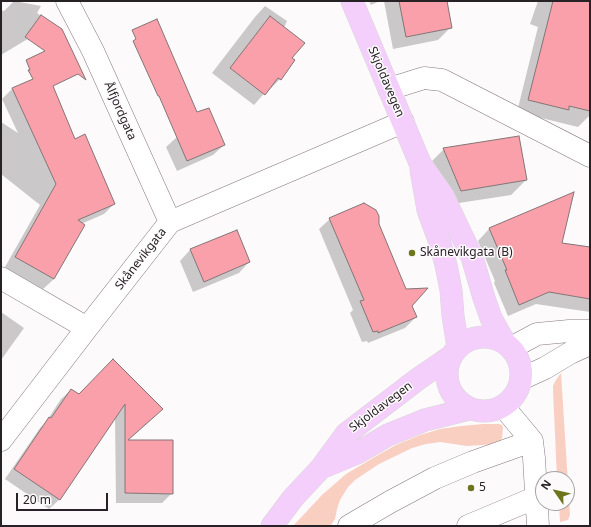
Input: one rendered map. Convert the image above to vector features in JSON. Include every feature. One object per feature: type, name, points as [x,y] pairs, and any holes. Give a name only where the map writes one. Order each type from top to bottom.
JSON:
[{"type":"main road","name":"Skjoldavegen","points":[[352,1],[420,163],[443,196],[472,257],[490,318],[508,345]]},
{"type":"main road","name":"Skjoldavegen","points":[[272,526],[293,498],[321,468],[346,434],[454,352],[453,316],[446,265],[428,210],[420,163]]},
{"type":"main road","points":[[480,336],[493,337],[508,345],[521,364],[520,386],[513,398],[503,406],[494,410],[482,412],[469,408],[458,401],[447,383],[446,370],[454,352],[469,340],[480,336]]},
{"type":"main road","name":"Skjoldavegen","points":[[321,468],[357,454],[388,435],[400,430],[425,420],[469,408]]},
{"type":"street","name":"Ålfjordgata","points":[[67,1],[93,51],[170,222]]},
{"type":"street","points":[[389,89],[424,78],[442,80],[590,156]]},
{"type":"street","name":"Skånevikgata","points":[[1,440],[170,222],[403,122]]},
{"type":"street","points":[[1,278],[87,328]]},
{"type":"street","points":[[508,345],[537,334],[590,331]]},
{"type":"street","points":[[521,379],[590,344]]},
{"type":"street","points":[[503,406],[532,441],[535,478]]},
{"type":"street","points":[[349,526],[435,478],[473,462],[532,441]]},
{"type":"street","points":[[468,526],[535,497]]},
{"type":"street","points":[[537,511],[538,526]]},
{"type":"shaded area","points":[[561,373],[567,471],[557,471],[553,386]]},
{"type":"shaded area","points":[[483,424],[502,425],[502,438],[500,442],[497,444],[467,446],[440,442],[412,448],[379,464],[355,480],[348,487],[340,500],[335,519],[331,525],[293,526],[322,495],[346,474],[396,445],[440,429]]},
{"type":"shaded area","points":[[559,511],[570,511],[568,520],[560,522]]},
{"type":"building","points":[[399,1],[447,1],[452,28],[406,37]]},
{"type":"building","points":[[553,1],[590,1],[590,111],[569,106],[569,110],[528,100]]},
{"type":"building","points":[[41,15],[62,29],[86,80],[78,74],[53,86],[75,139],[85,134],[115,204],[78,220],[85,225],[54,279],[15,257],[56,184],[12,88],[33,79],[28,70],[30,70],[26,60],[45,51],[25,37]]},
{"type":"building","points":[[270,16],[305,43],[292,58],[295,60],[281,80],[278,78],[265,95],[230,68]]},
{"type":"building","points":[[157,19],[197,112],[209,108],[225,145],[187,161],[133,41],[136,39],[132,30]]},
{"type":"building","points":[[519,136],[527,180],[461,191],[443,148]]},
{"type":"building","points":[[574,192],[562,243],[590,247],[590,299],[549,292],[519,305],[505,270],[507,270],[489,228]]},
{"type":"building","points":[[364,203],[376,210],[379,216],[379,224],[406,289],[428,288],[412,306],[417,317],[378,333],[378,331],[373,332],[360,301],[364,300],[329,218]]},
{"type":"building","points":[[237,230],[250,262],[204,282],[190,249]]},
{"type":"building","points":[[113,359],[163,409],[128,440],[173,440],[173,494],[125,493],[125,404],[60,500],[14,469],[49,417],[51,418],[71,389],[79,394]]},
{"type":"place","name":"Skånevikgata (B)","points":[[412,253]]},
{"type":"place","name":"5","points":[[471,488]]}]
